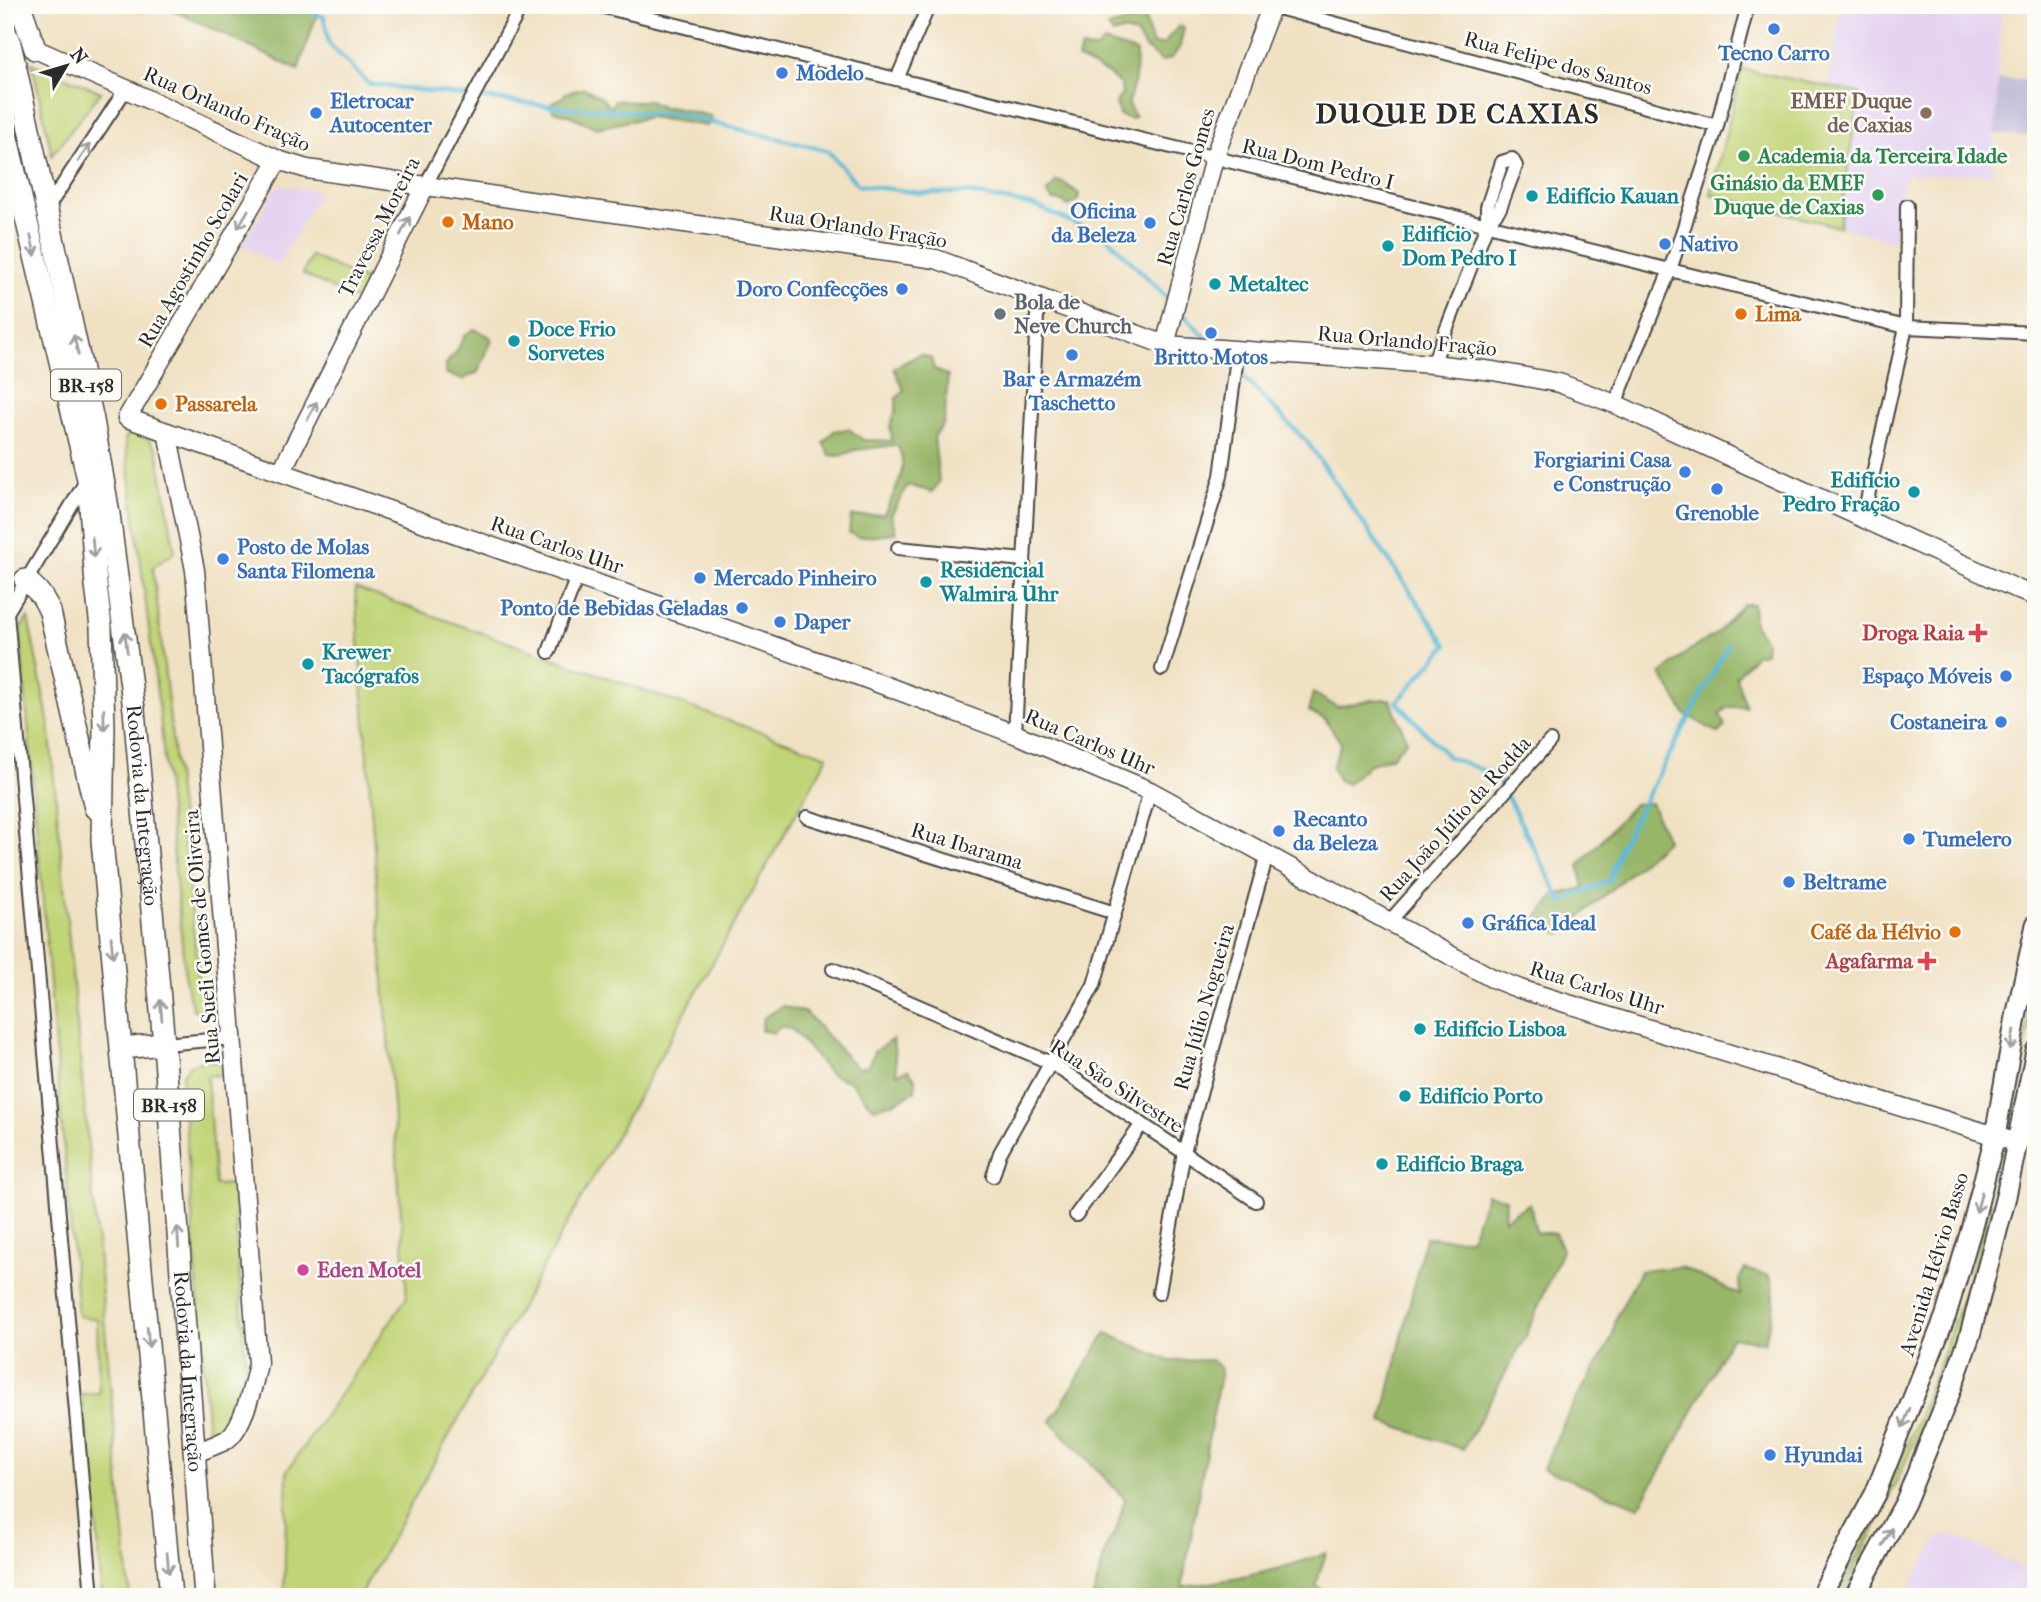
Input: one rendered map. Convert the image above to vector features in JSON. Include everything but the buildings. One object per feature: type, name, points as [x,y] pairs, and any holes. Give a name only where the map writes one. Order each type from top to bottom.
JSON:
[{"type":"highway","points":[[20,5],[36,49]]},
{"type":"highway","name":"Rodovia da Integração","points":[[8,44],[93,420],[109,514],[134,710],[164,1044],[205,1597]]},
{"type":"highway","name":"Rodovia da Integração","points":[[5,130],[88,479],[102,627],[102,840],[171,1597]]},
{"type":"highway","points":[[25,580],[36,587],[45,598],[50,612],[102,840]]},
{"type":"highway","points":[[122,1048],[164,1044]]},
{"type":"main road","name":"Avenida Hélvio Basso","points":[[1819,1597],[1875,1494],[1946,1315],[1996,1136],[2015,1017],[2036,925]]},
{"type":"main road","points":[[1854,1597],[1905,1503],[1970,1335],[2006,1196],[2036,1051]]},
{"type":"street","name":"Travessa Moreira","points":[[281,472],[425,186],[522,5]]},
{"type":"street","name":"Rua Dom Pedro I","points":[[596,5],[1906,327],[2036,332]]},
{"type":"street","points":[[897,79],[929,5]]},
{"type":"street","points":[[1615,404],[1670,270],[1717,126],[1748,5]]},
{"type":"street","name":"Rua Felipe dos Santos","points":[[1270,6],[1717,126]]},
{"type":"street","name":"Rua Carlos Gomes","points":[[1166,345],[1214,158],[1270,6]]},
{"type":"street","points":[[8,44],[36,49]]},
{"type":"street","name":"Rua Orlando Fração","points":[[36,49],[278,160],[307,169],[936,260],[1166,345],[1433,364],[1518,374],[1559,383],[1615,404],[2028,594],[2036,606]]},
{"type":"street","points":[[46,210],[126,89]]},
{"type":"street","name":"Rua Agostinho Scolari","points":[[127,418],[278,160]]},
{"type":"street","points":[[5,226],[17,180]]},
{"type":"street","points":[[1863,518],[1906,327],[1908,206]]},
{"type":"street","points":[[1433,364],[1488,225]]},
{"type":"street","points":[[1015,734],[1038,297]]},
{"type":"street","points":[[1162,669],[1221,476],[1238,350]]},
{"type":"street","name":"Rua Carlos Uhr","points":[[127,418],[859,676],[1015,734],[1150,792],[1492,978],[1520,989],[2018,1143]]},
{"type":"street","name":"Rua Sueli Gomes de Oliveira","points":[[167,432],[195,570],[258,1363],[244,1415],[229,1439],[195,1453]]},
{"type":"street","points":[[88,479],[6,614],[92,1597]]},
{"type":"street","points":[[898,548],[1024,560]]},
{"type":"street","points":[[549,652],[576,576]]},
{"type":"street","name":"Rua João Júlio da Rodda","points":[[1389,922],[1550,741]]},
{"type":"street","points":[[993,1175],[1000,1153],[1094,985],[1150,792]]},
{"type":"street","name":"Rua Ibarama","points":[[807,817],[1115,913]]},
{"type":"street","name":"Rua Júlio Nogueira","points":[[1159,1293],[1184,1152],[1266,855]]},
{"type":"street","name":"Rua São Silvestre","points":[[833,969],[1051,1063],[1256,1201]]},
{"type":"street","points":[[164,1044],[233,1038]]},
{"type":"street","points":[[1076,1215],[1142,1124]]},
{"type":"shaded area","name":"EMEF Duque de Caxias","points":[[1840,5],[1937,5],[2001,11],[1993,174],[1906,175],[1893,240],[1839,227],[1858,93],[1829,87]]},
{"type":"shaded area","points":[[1998,79],[2036,81],[2036,137],[1995,134]]},
{"type":"shaded area","points":[[281,185],[320,192],[278,265],[242,246],[276,188]]},
{"type":"shaded area","points":[[1947,1533],[2036,1573],[2036,1597],[1903,1597],[1937,1540]]},
{"type":"green space","points":[[138,5],[320,5],[298,70],[167,7],[140,11]]},
{"type":"green space","points":[[1134,5],[1142,9],[1153,45],[1163,44],[1179,26],[1184,27],[1180,46],[1172,58],[1162,61],[1145,48],[1136,34],[1122,31],[1113,34],[1108,27],[1127,22]]},
{"type":"green space","points":[[1104,42],[1136,52],[1135,79],[1128,104],[1135,117],[1131,119],[1119,115],[1116,102],[1122,94],[1121,85],[1107,73],[1078,59],[1081,48],[1096,49]]},
{"type":"green space","points":[[32,63],[101,92],[52,155]]},
{"type":"green space","points":[[1742,69],[1859,93],[1839,227],[1711,194]]},
{"type":"green space","points":[[584,88],[601,97],[611,108],[615,100],[648,100],[661,107],[711,116],[712,120],[707,126],[649,117],[597,128],[553,111],[550,104],[565,93]]},
{"type":"green space","points":[[1056,181],[1064,183],[1079,194],[1078,200],[1069,206],[1053,200],[1046,192]]},
{"type":"green space","points":[[311,256],[369,282],[358,301],[303,274]]},
{"type":"green space","points":[[474,329],[492,340],[478,372],[462,380],[445,373],[446,364],[457,351],[464,336]]},
{"type":"green space","points":[[920,354],[931,358],[934,369],[948,376],[944,423],[934,437],[939,482],[932,492],[908,485],[891,515],[896,533],[858,537],[849,533],[851,517],[884,514],[900,480],[901,454],[897,445],[855,450],[840,456],[830,455],[823,443],[834,431],[849,429],[863,440],[892,441],[890,426],[896,410],[896,398],[904,391],[894,368]]},
{"type":"green space","points":[[131,433],[145,436],[157,449],[175,552],[153,567],[200,989],[216,989],[217,1005],[203,1011],[193,1010],[186,984],[160,717],[125,438]]},
{"type":"green space","points":[[355,588],[828,756],[359,1597],[284,1597],[287,1471],[407,1297]]},
{"type":"green space","points":[[1743,604],[1753,604],[1754,624],[1766,642],[1765,653],[1755,655],[1736,677],[1746,707],[1727,707],[1720,715],[1725,726],[1718,733],[1685,714],[1661,674],[1690,650],[1717,633]]},
{"type":"green space","points":[[28,617],[49,724],[130,1597],[102,1597],[94,1486],[81,1394],[99,1393],[97,1319],[78,1316],[20,630]]},
{"type":"green space","points":[[1313,693],[1337,707],[1390,699],[1407,740],[1393,756],[1368,765],[1348,784],[1339,781],[1332,768],[1341,743],[1325,719],[1308,711]]},
{"type":"green space","points":[[1651,803],[1667,840],[1561,934],[1535,920],[1555,895],[1584,888],[1579,865],[1634,804]]},
{"type":"green space","points":[[2036,973],[2036,994],[2011,1123],[2008,1122]]},
{"type":"green space","points":[[783,1006],[806,1013],[857,1068],[869,1066],[874,1052],[893,1039],[897,1074],[908,1070],[916,1079],[915,1091],[895,1102],[873,1108],[851,1082],[830,1074],[793,1030],[782,1026],[773,1033],[761,1030],[763,1018]]},
{"type":"green space","points":[[206,1060],[220,1064],[225,1075],[207,1076],[215,1185],[233,1184],[246,1368],[239,1399],[224,1424],[208,1435],[182,1075],[190,1065]]},
{"type":"green space","points":[[1487,1194],[1506,1199],[1504,1219],[1530,1203],[1536,1233],[1555,1233],[1562,1250],[1525,1338],[1463,1449],[1382,1422],[1425,1238],[1470,1239]]},
{"type":"green space","points":[[1989,1203],[1993,1203],[1976,1271],[1944,1370],[1888,1501],[1842,1597],[1838,1597],[1924,1404],[1960,1304]]},
{"type":"green space","points":[[1681,1267],[1740,1295],[1739,1279],[1745,1269],[1769,1276],[1774,1303],[1765,1342],[1731,1337],[1669,1456],[1639,1507],[1543,1469],[1567,1416],[1612,1338],[1616,1318],[1640,1271]]},
{"type":"green space","points":[[1106,1333],[1170,1361],[1211,1360],[1221,1369],[1182,1587],[1255,1574],[1326,1553],[1316,1585],[1331,1597],[1093,1597],[1107,1546],[1117,1528],[1125,1499],[1051,1421]]},
{"type":"waterway","points":[[292,5],[324,17],[329,44],[369,84],[558,107],[682,115],[828,151],[858,185],[921,193],[968,193],[1035,206],[1108,238],[1172,303]]},
{"type":"waterway","points":[[1178,309],[1211,343]]},
{"type":"waterway","points":[[1222,355],[1308,443],[1447,645],[1397,702],[1448,757],[1496,775],[1562,902],[1610,880],[1620,847],[1728,645]]},
{"type":"place","name":"Tecno Carro","points":[[1774,29]]},
{"type":"place","name":"Modelo","points":[[782,73]]},
{"type":"place","name":"Eletrocar Autocenter","points":[[316,113]]},
{"type":"place","name":"EMEF Duque de Caxias","points":[[1926,113]]},
{"type":"place","name":"Academia da Terceira Idade","points":[[1744,156]]},
{"type":"place","name":"Ginásio da EMEF Duque de Caxias","points":[[1878,195]]},
{"type":"place","name":"Edifício Kauan","points":[[1532,196]]},
{"type":"place","name":"Mano","points":[[448,222]]},
{"type":"place","name":"Oficina da Beleza","points":[[1150,223]]},
{"type":"place","name":"Nativo","points":[[1665,244]]},
{"type":"place","name":"Edifício Dom Pedro I","points":[[1388,246]]},
{"type":"place","name":"Metaltec","points":[[1215,284]]},
{"type":"place","name":"Doro Confecções","points":[[902,289]]},
{"type":"place","name":"Bola de Neve Church","points":[[1000,314]]},
{"type":"place","name":"Lima","points":[[1741,314]]},
{"type":"place","name":"Britto Motos","points":[[1211,333]]},
{"type":"place","name":"Doce Frio Sorvetes","points":[[514,341]]},
{"type":"place","name":"Bar e Armazém Taschetto","points":[[1072,355]]},
{"type":"place","name":"Passarela","points":[[161,404]]},
{"type":"place","name":"Forgiarini Casa e Construção","points":[[1685,472]]},
{"type":"place","name":"Grenoble","points":[[1717,489]]},
{"type":"place","name":"Edifício Pedro Fração","points":[[1914,492]]},
{"type":"place","name":"Posto de Molas Santa Filomena","points":[[223,559]]},
{"type":"place","name":"Mercado Pinheiro","points":[[700,578]]},
{"type":"place","name":"Residencial Walmira Uhr","points":[[926,582]]},
{"type":"place","name":"Ponto de Bebidas Geladas","points":[[742,608]]},
{"type":"place","name":"Daper","points":[[780,622]]},
{"type":"place","name":"Droga Raia","points":[[1978,633]]},
{"type":"place","name":"Krewer Tacógrafos","points":[[308,664]]},
{"type":"place","name":"Espaço Móveis","points":[[2006,676]]},
{"type":"place","name":"Costaneira","points":[[2001,722]]},
{"type":"place","name":"Recanto da Beleza","points":[[1279,831]]},
{"type":"place","name":"Tumelero","points":[[1909,839]]},
{"type":"place","name":"Beltrame","points":[[1789,882]]},
{"type":"place","name":"Gráfica Ideal","points":[[1468,923]]},
{"type":"place","name":"Café da Hélvio","points":[[1955,932]]},
{"type":"place","name":"Agafarma","points":[[1927,961]]},
{"type":"place","name":"Edifício Lisboa","points":[[1420,1029]]},
{"type":"place","name":"Edifício Porto","points":[[1405,1096]]},
{"type":"place","name":"Edifício Braga","points":[[1382,1164]]},
{"type":"place","name":"Eden Motel","points":[[303,1270]]},
{"type":"place","name":"Hyundai","points":[[1770,1455]]},
{"type":"district","name":"DUQUE DE CAXIAS","points":[[1458,113]]}]
